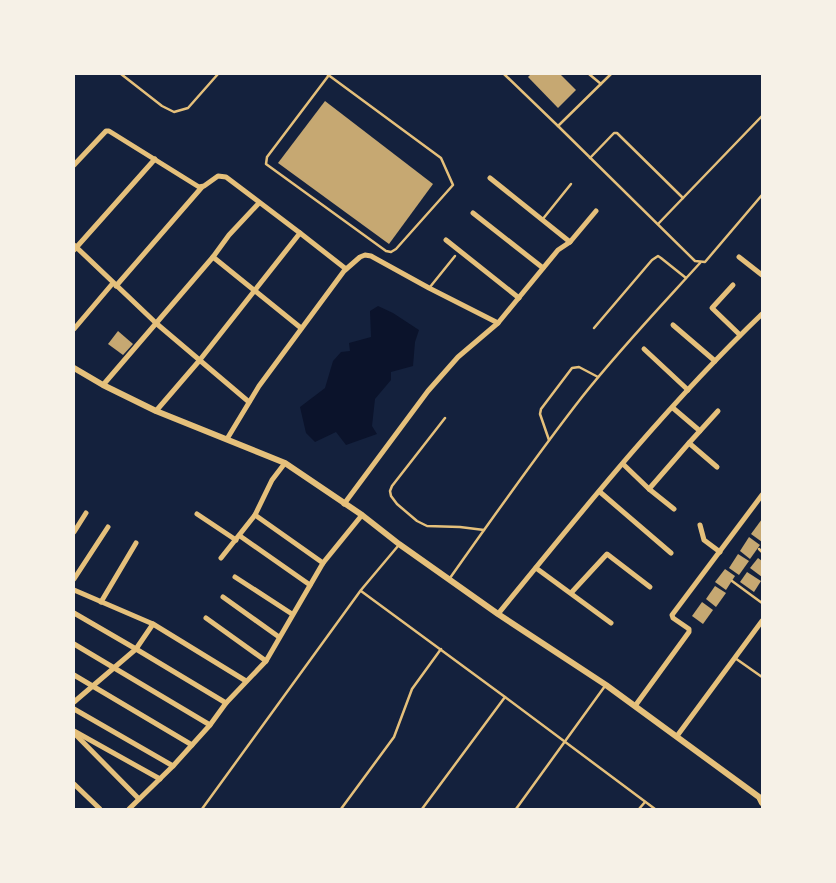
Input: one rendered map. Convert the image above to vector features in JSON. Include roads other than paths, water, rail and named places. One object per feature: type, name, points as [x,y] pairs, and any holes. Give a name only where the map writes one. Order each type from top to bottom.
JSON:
[{"type":"street","points":[[74,165],[107,131],[202,187]]},
{"type":"street","points":[[155,159],[75,247],[157,324],[249,402]]},
{"type":"street","points":[[74,329],[202,187],[218,176],[222,176],[259,202],[346,270]]},
{"type":"street","points":[[490,178],[570,242]]},
{"type":"street","points":[[103,385],[157,324],[229,235],[259,202]]},
{"type":"street","points":[[344,504],[428,391],[458,357],[498,323],[558,250],[570,242],[596,211]]},
{"type":"street","points":[[473,213],[543,268]]},
{"type":"street","points":[[156,411],[199,361],[300,233]]},
{"type":"street","points":[[446,240],[519,298]]},
{"type":"street","points":[[227,439],[249,402],[301,328],[346,270],[360,257],[365,255],[371,256],[498,323]]},
{"type":"street","points":[[213,257],[301,328]]},
{"type":"street","points":[[740,257],[762,275]]},
{"type":"street","points":[[733,284],[712,308],[740,335]]},
{"type":"street","points":[[498,614],[672,408],[762,314]]},
{"type":"street","points":[[673,325],[716,361]]},
{"type":"street","points":[[644,349],[688,390]]},
{"type":"street","points":[[74,368],[103,385],[156,411],[285,463],[498,614],[606,685],[761,800]]},
{"type":"street","points":[[672,408],[700,431]]},
{"type":"street","points":[[649,489],[718,411]]},
{"type":"street","points":[[689,443],[718,467]]},
{"type":"street","points":[[221,558],[255,515],[272,480],[285,463]]},
{"type":"street","points":[[623,464],[649,489],[674,509]]},
{"type":"street","points":[[600,492],[671,553]]},
{"type":"street","points":[[635,706],[689,632],[689,629],[672,616],[762,495]]},
{"type":"street","points":[[74,532],[86,514]]},
{"type":"street","points":[[197,514],[310,585]]},
{"type":"street","points":[[255,515],[323,563]]},
{"type":"street","points":[[129,809],[173,766],[210,725],[226,703],[266,661],[323,563],[362,516]]},
{"type":"street","points":[[700,525],[704,540],[720,552]]},
{"type":"street","points":[[74,579],[108,528]]},
{"type":"street","points":[[101,602],[136,543]]},
{"type":"street","points":[[571,594],[607,554],[650,587]]},
{"type":"street","points":[[536,568],[611,623]]},
{"type":"street","points":[[235,577],[292,614]]},
{"type":"street","points":[[74,590],[153,624],[246,682]]},
{"type":"street","points":[[223,597],[279,637]]},
{"type":"street","points":[[74,613],[226,703]]},
{"type":"street","points":[[206,618],[266,661]]},
{"type":"street","points":[[677,736],[762,621]]},
{"type":"street","points":[[74,702],[136,648],[153,624]]},
{"type":"street","points":[[74,644],[210,725]]},
{"type":"street","points":[[74,675],[192,745]]},
{"type":"street","points":[[74,709],[173,766]]},
{"type":"street","points":[[74,732],[160,779]]},
{"type":"street","points":[[74,732],[140,799]]},
{"type":"street","points":[[74,784],[100,809]]},
{"type":"lane","points":[[121,74],[162,106],[174,112],[188,108],[218,74]]},
{"type":"lane","points":[[328,74],[441,158],[453,185],[396,249],[391,252],[386,251],[266,164],[267,157],[328,74]]},
{"type":"lane","points":[[504,74],[695,261],[705,262],[762,195]]},
{"type":"lane","points":[[589,74],[600,84]]},
{"type":"lane","points":[[558,126],[611,74]]},
{"type":"lane","points":[[658,224],[762,116]]},
{"type":"lane","points":[[590,158],[614,133],[617,133],[683,198]]},
{"type":"lane","points":[[542,220],[571,184]]},
{"type":"lane","points":[[429,288],[455,256]]},
{"type":"lane","points":[[594,328],[655,257],[661,258],[686,278]]},
{"type":"lane","points":[[449,580],[549,440],[598,376],[700,262]]},
{"type":"lane","points":[[549,440],[540,414],[545,402],[572,368],[579,367],[598,376]]},
{"type":"lane","points":[[444,418],[392,486],[391,496],[397,504],[417,521],[427,526],[484,530]]},
{"type":"lane","points":[[202,809],[361,590],[399,544]]},
{"type":"lane","points":[[759,549],[762,552]]},
{"type":"lane","points":[[732,581],[762,603]]},
{"type":"lane","points":[[361,590],[654,809]]},
{"type":"lane","points":[[341,809],[394,737],[412,689],[441,649]]},
{"type":"lane","points":[[735,658],[762,677]]},
{"type":"lane","points":[[516,809],[606,685]]},
{"type":"lane","points":[[422,809],[505,697]]},
{"type":"lane","points":[[639,809],[645,802]]},
{"type":"water","points":[[378,306],[393,313],[419,330],[415,342],[413,366],[391,372],[391,380],[375,399],[372,426],[377,434],[346,445],[336,432],[315,442],[306,433],[300,407],[325,388],[333,361],[341,352],[350,351],[349,343],[371,337],[370,311]]}]
